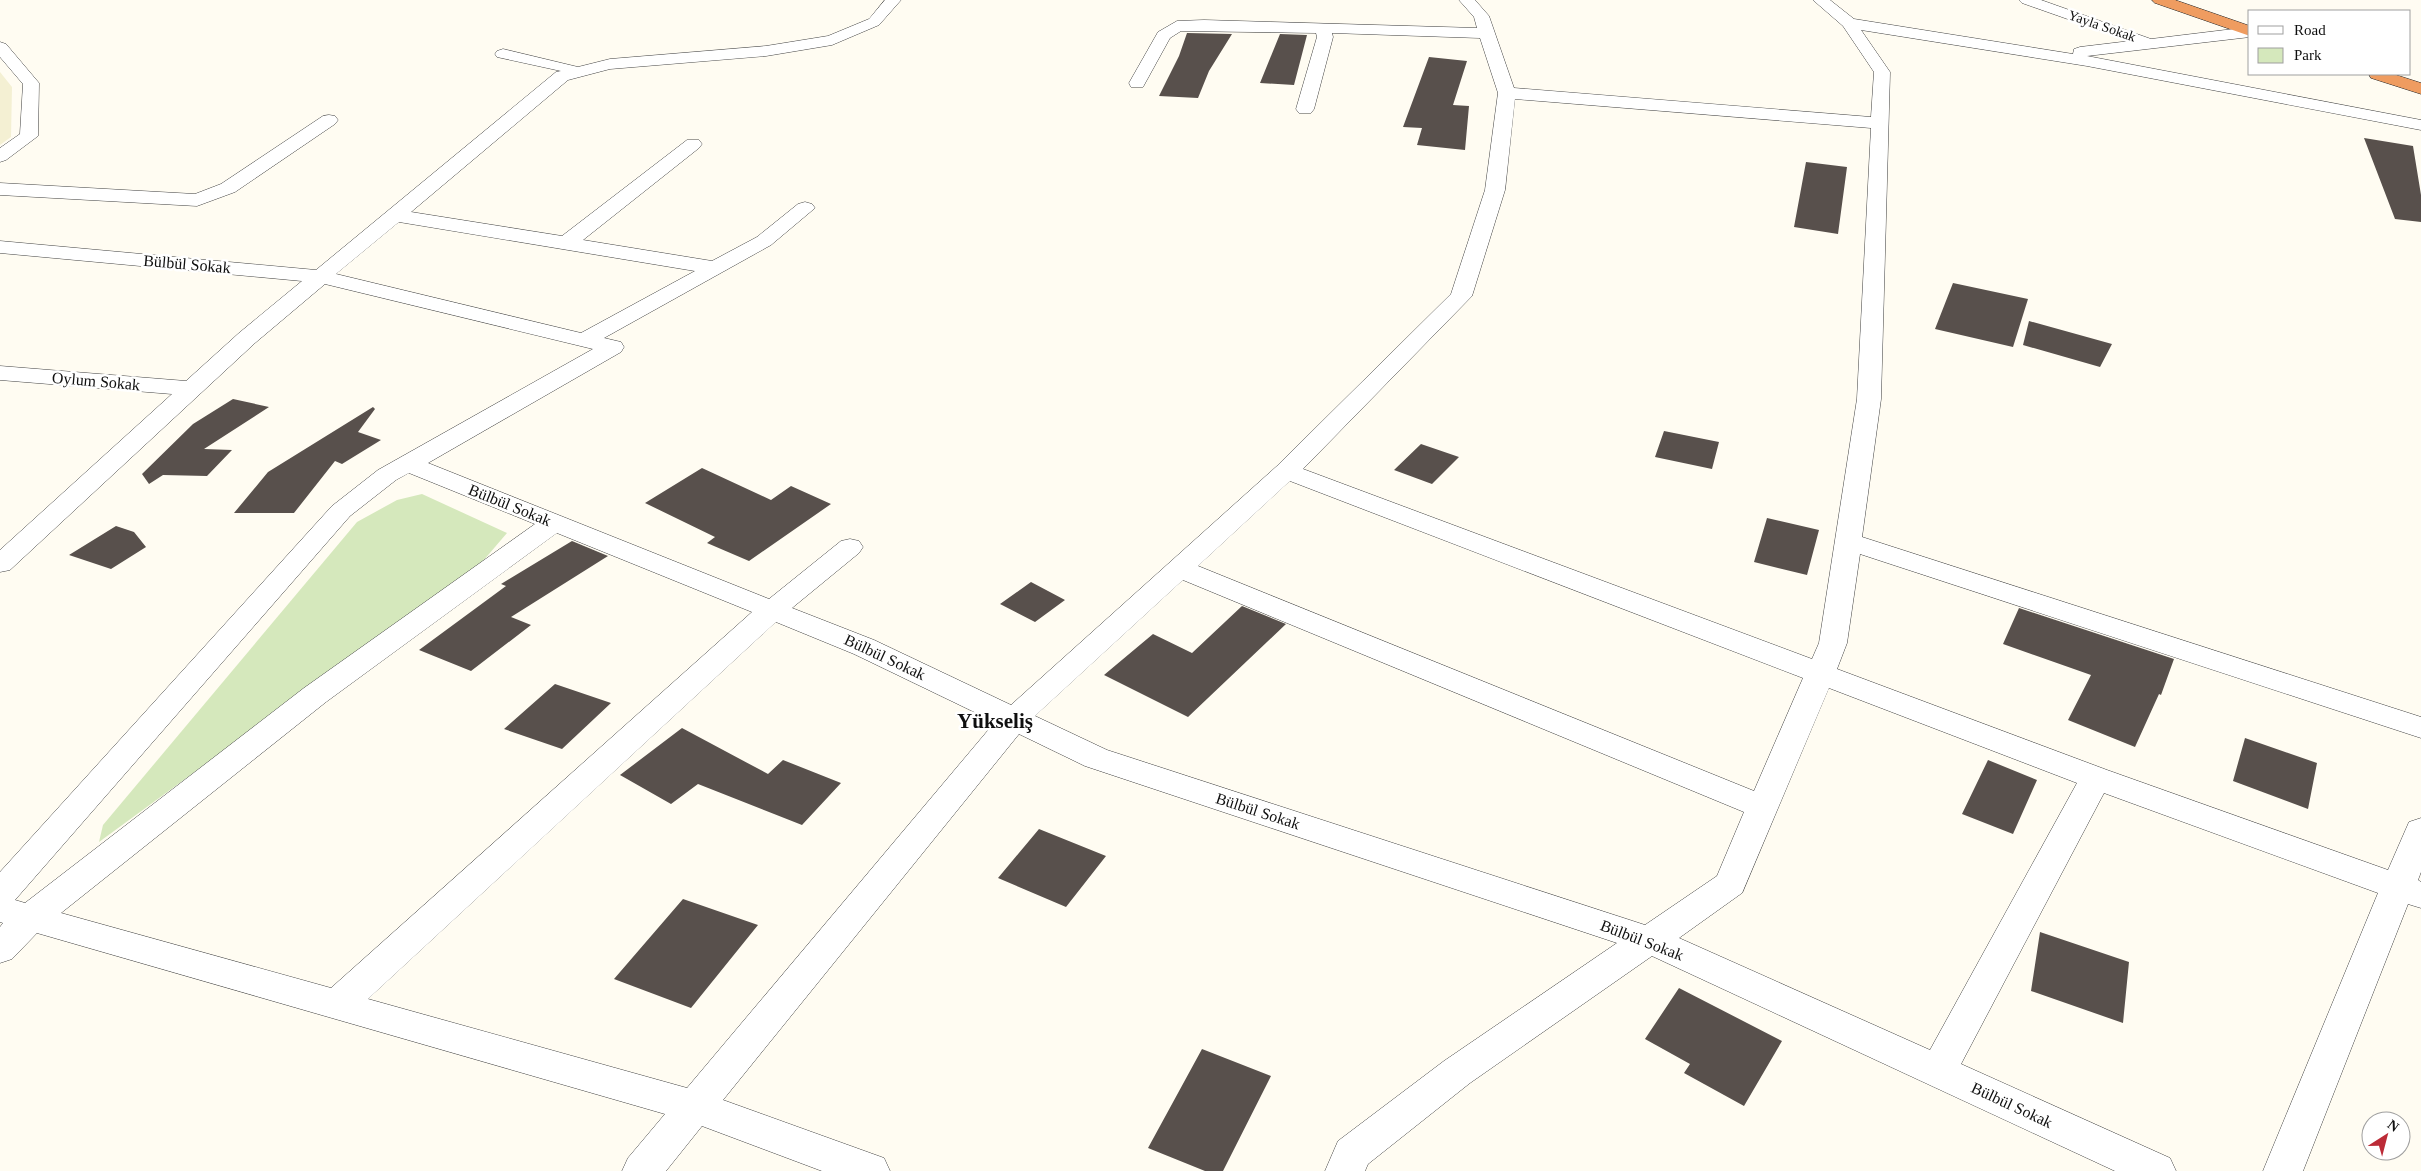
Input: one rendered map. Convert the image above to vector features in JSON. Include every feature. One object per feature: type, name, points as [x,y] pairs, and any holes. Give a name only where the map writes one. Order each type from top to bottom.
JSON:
[{"type":"highway","points":[[2160,0],[2248,30]]},
{"type":"highway","points":[[2380,75],[2421,88]]},
{"type":"street","points":[[0,564],[247,338],[562,76],[610,64],[766,51],[832,40],[874,22],[893,0]]},
{"type":"street","points":[[642,1171],[693,1106],[1014,718],[1286,472],[1461,296],[1495,190],[1507,93],[1481,16],[1467,0]]},
{"type":"street","points":[[1345,1171],[1352,1153],[1457,1072],[1730,884],[1833,643],[1869,399],[1882,72],[1849,23],[1821,0]]},
{"type":"street","name":"Yayla Sokak","points":[[2027,0],[2149,43]]},
{"type":"street","points":[[1849,23],[2057,56],[2421,125]]},
{"type":"street","points":[[1137,83],[1164,34],[1176,26],[1204,24],[1486,33]]},
{"type":"street","points":[[1305,110],[1325,37],[1323,29]]},
{"type":"street","points":[[2057,56],[2248,31]]},
{"type":"street","points":[[0,46],[31,83],[29,136],[0,156]]},
{"type":"street","points":[[503,54],[564,66],[578,73]]},
{"type":"street","points":[[1507,93],[1880,123]]},
{"type":"street","points":[[0,189],[197,200],[228,188],[329,120]]},
{"type":"street","points":[[566,244],[693,144]]},
{"type":"street","points":[[584,340],[764,241],[805,208]]},
{"type":"street","points":[[394,215],[717,268]]},
{"type":"street","name":"Bülbül Sokak","points":[[0,247],[321,277],[613,347],[408,464]]},
{"type":"street","name":"Oylum Sokak","points":[[0,373],[192,389]]},
{"type":"street","points":[[0,894],[341,511],[387,475],[408,464]]},
{"type":"street","name":"Bülbül Sokak","points":[[408,464],[864,646],[1096,758],[1650,940],[2156,1171]]},
{"type":"street","points":[[1286,472],[2096,778],[2410,891]]},
{"type":"street","points":[[0,949],[15,914],[554,522]]},
{"type":"street","points":[[0,533],[30,537]]},
{"type":"street","points":[[1848,541],[2421,728]]},
{"type":"street","points":[[336,1005],[772,610],[850,547]]},
{"type":"street","points":[[1179,568],[1763,807]]},
{"type":"street","points":[[1938,1071],[2096,778]]},
{"type":"street","points":[[2283,1171],[2410,891],[2421,830]]},
{"type":"street","points":[[15,914],[693,1106],[870,1171]]},
{"type":"shaded area","points":[[0,72],[12,87],[11,137],[0,145]]},
{"type":"green space","points":[[422,494],[507,533],[483,561],[99,842],[103,825],[357,522],[397,500]]},
{"type":"building","points":[[1187,33],[1232,34],[1209,71],[1198,98],[1159,96],[1179,56]]},
{"type":"building","points":[[1280,34],[1307,35],[1294,85],[1260,83]]},
{"type":"building","points":[[1429,57],[1467,61],[1453,105],[1469,106],[1465,150],[1417,145],[1422,128],[1403,127]]},
{"type":"building","points":[[2364,138],[2413,146],[2421,195],[2421,222],[2395,219]]},
{"type":"building","points":[[1806,162],[1847,167],[1838,234],[1794,227]]},
{"type":"building","points":[[1953,283],[2028,299],[2013,347],[1935,329]]},
{"type":"building","points":[[2029,321],[2112,344],[2100,367],[2023,345]]},
{"type":"building","points":[[233,399],[269,407],[204,449],[232,450],[207,476],[163,475],[149,484],[142,474],[193,424]]},
{"type":"building","points":[[373,407],[375,409],[358,432],[381,440],[342,464],[335,461],[294,513],[234,513],[268,472]]},
{"type":"building","points":[[1664,431],[1719,442],[1712,469],[1655,457]]},
{"type":"building","points":[[1421,444],[1459,457],[1432,484],[1394,470]]},
{"type":"building","points":[[702,468],[771,500],[791,486],[831,504],[749,561],[707,543],[715,537],[645,503]]},
{"type":"building","points":[[1767,518],[1819,530],[1807,575],[1754,562]]},
{"type":"building","points":[[116,526],[134,532],[146,547],[111,569],[69,555]]},
{"type":"building","points":[[572,541],[608,556],[511,617],[531,625],[471,671],[419,650],[506,586],[501,584]]},
{"type":"building","points":[[1031,582],[1065,600],[1035,622],[1000,604]]},
{"type":"building","points":[[1242,606],[1286,624],[1188,717],[1104,675],[1153,634],[1192,653]]},
{"type":"building","points":[[2019,608],[2174,659],[2161,695],[2159,694],[2135,747],[2068,720],[2091,675],[2003,644]]},
{"type":"building","points":[[555,684],[611,703],[562,749],[504,729]]},
{"type":"building","points":[[682,728],[768,774],[783,760],[841,783],[802,825],[698,784],[671,804],[620,775]]},
{"type":"building","points":[[2245,738],[2317,763],[2308,809],[2233,781]]},
{"type":"building","points":[[1988,760],[2037,780],[2013,834],[1962,814]]},
{"type":"building","points":[[1039,829],[1106,856],[1066,907],[998,878]]},
{"type":"building","points":[[683,899],[758,925],[691,1008],[614,979]]},
{"type":"building","points":[[2040,932],[2129,962],[2123,1023],[2031,991]]},
{"type":"building","points":[[1679,988],[1782,1041],[1744,1106],[1684,1073],[1690,1064],[1645,1039]]},
{"type":"building","points":[[1202,1049],[1271,1076],[1223,1171],[1205,1171],[1148,1148]]},
{"type":"district","name":"Yükseliş","points":[[995,721]]}]
